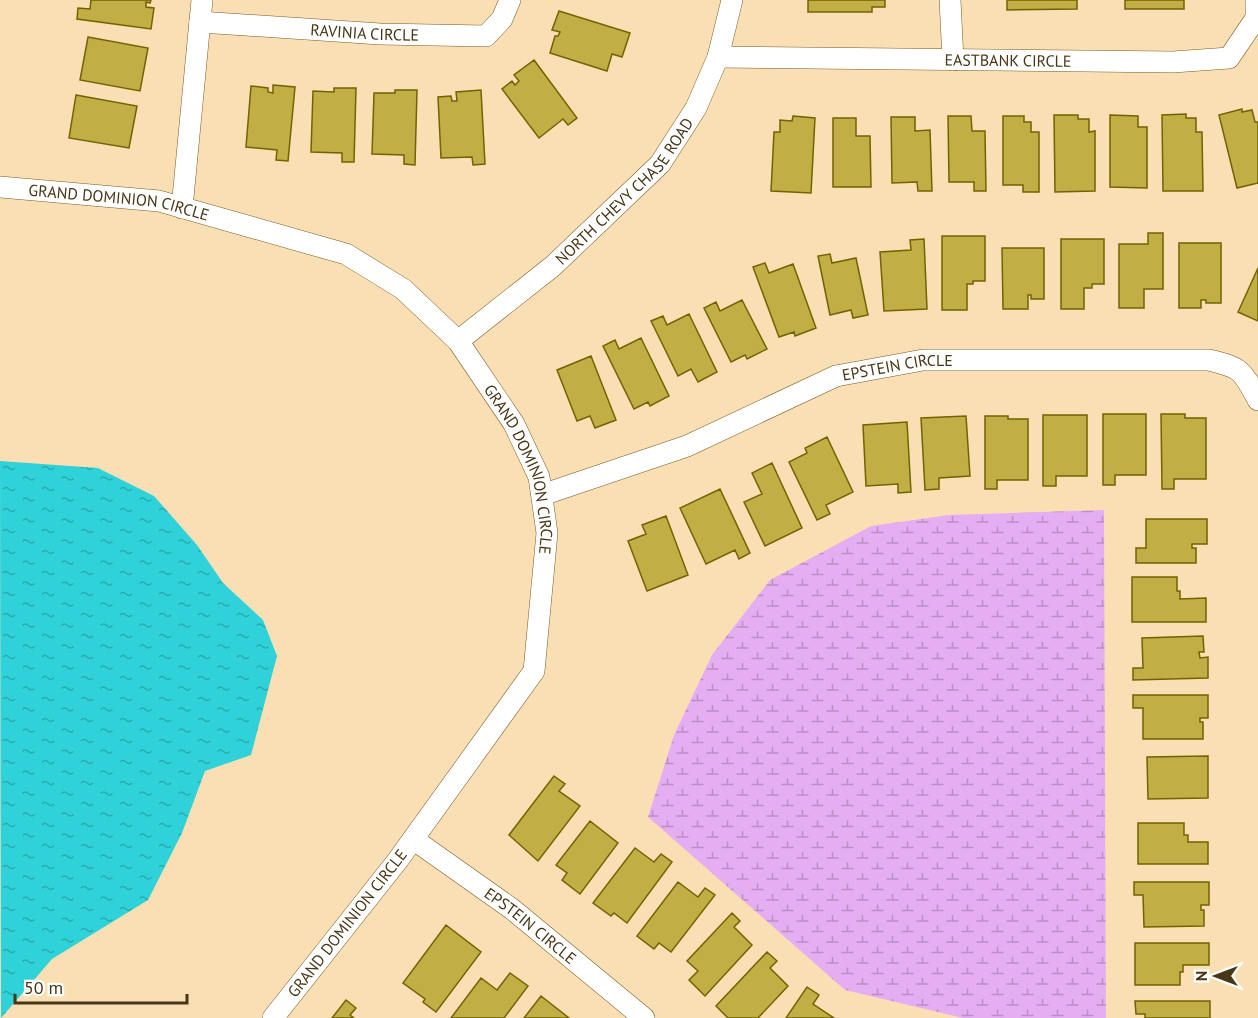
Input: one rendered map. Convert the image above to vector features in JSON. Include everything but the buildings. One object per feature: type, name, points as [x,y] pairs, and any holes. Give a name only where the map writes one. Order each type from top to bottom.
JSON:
[{"type":"street","points":[[182,208],[202,0]]},
{"type":"street","name":"RAVINIA CIRCLE","points":[[200,22],[380,34],[486,36],[502,19],[510,0]]},
{"type":"street","name":"NORTH CHEVY CHASE ROAD","points":[[458,341],[553,266],[660,164],[696,108],[718,57],[732,0]]},
{"type":"street","points":[[950,0],[953,60]]},
{"type":"street","name":"EASTBANK CIRCLE","points":[[718,57],[1173,62],[1229,58],[1256,18],[1256,0]]},
{"type":"street","name":"GRAND DOMINION CIRCLE","points":[[0,187],[159,201],[346,254],[403,289],[458,341],[514,424],[539,477],[547,533],[534,671],[413,839],[273,1018]]},
{"type":"street","name":"EPSTEIN CIRCLE","points":[[542,495],[687,446],[836,376],[923,360],[1209,360],[1234,366],[1247,379],[1258,400]]},
{"type":"street","name":"EPSTEIN CIRCLE","points":[[413,839],[512,909],[644,1018]]},
{"type":"green space","points":[[1104,510],[1106,1018],[963,1018],[845,990],[648,817],[674,735],[712,655],[770,580],[871,526],[949,515]]},
{"type":"water","points":[[0,461],[98,468],[154,496],[197,545],[223,583],[263,620],[277,656],[251,755],[205,771],[182,833],[148,900],[52,959],[1,1018]]}]
